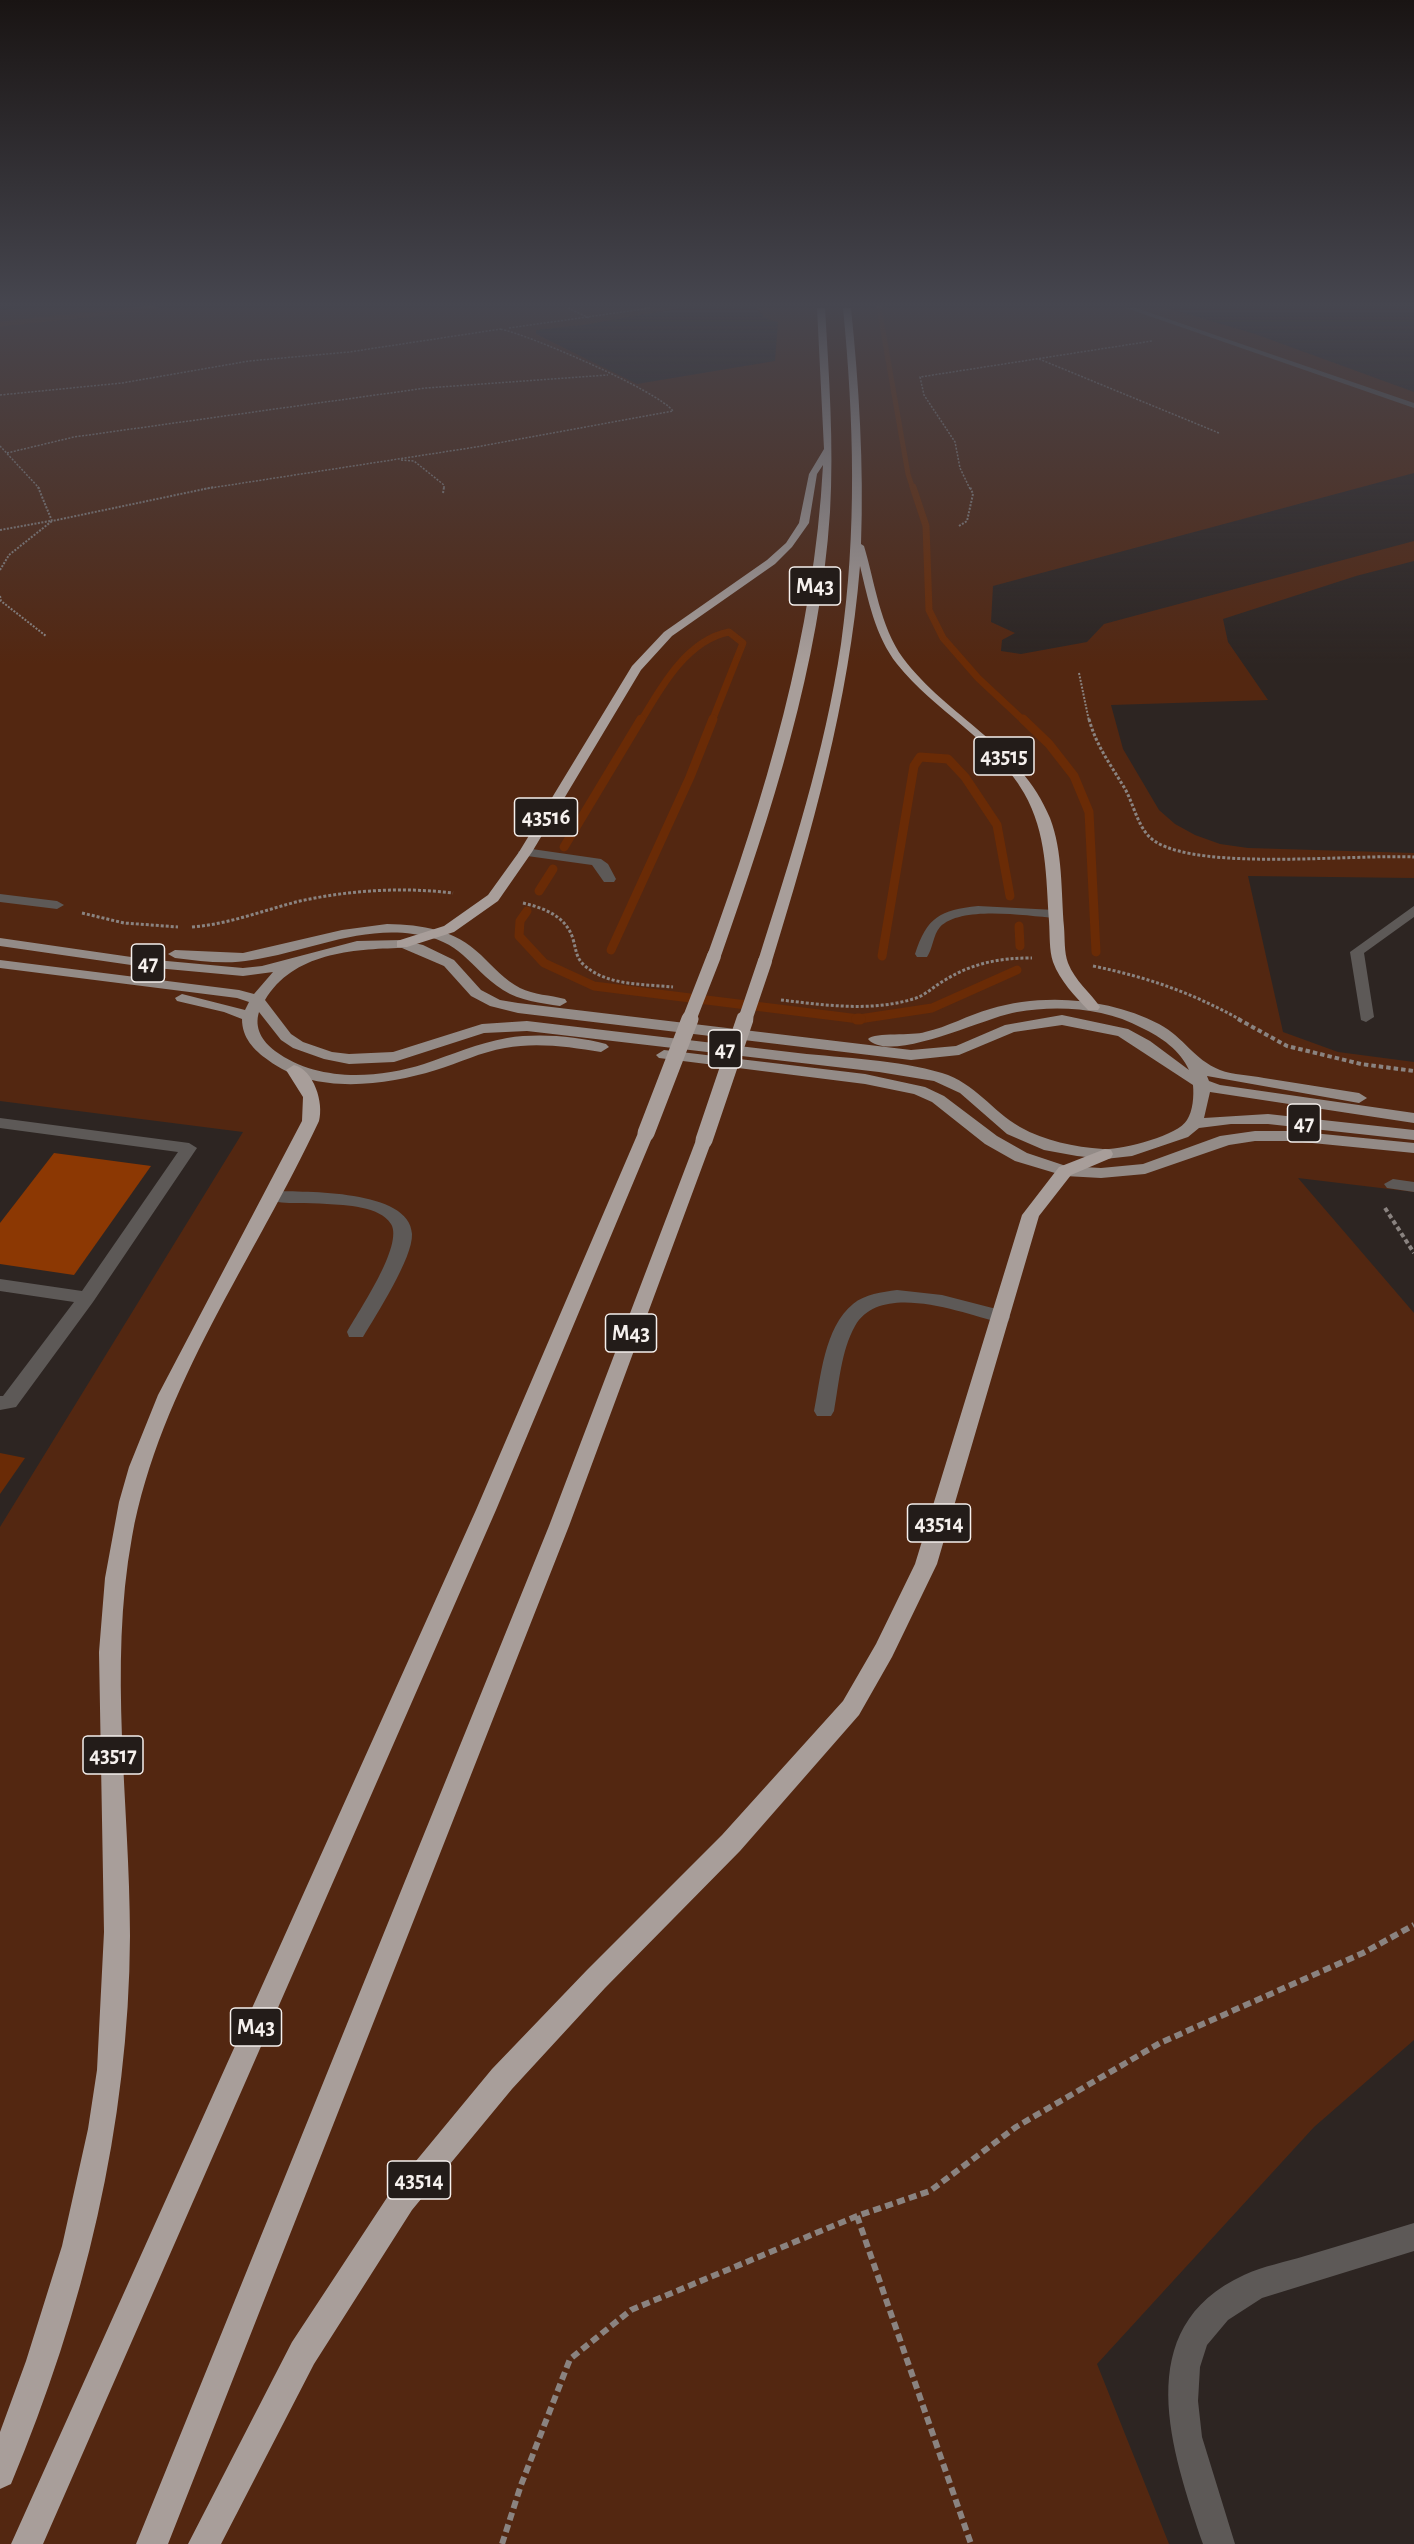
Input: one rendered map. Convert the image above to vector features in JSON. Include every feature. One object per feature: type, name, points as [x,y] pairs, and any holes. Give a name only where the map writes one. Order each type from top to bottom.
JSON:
[{"type":"highway","name":"M43","points":[[27,2544],[481,1521],[646,1133],[714,956],[751,853],[789,721],[812,609],[828,448],[827,427]]},
{"type":"highway","name":"M43","points":[[152,2544],[559,1526],[704,1140],[765,961],[806,830],[832,722],[852,600],[856,535],[858,451],[856,427]]},
{"type":"highway","name":"43516","points":[[402,944],[438,933],[465,920],[493,898],[525,852],[615,699],[652,648],[771,562],[789,545],[804,523],[813,474],[828,448]]},
{"type":"highway","name":"43515","points":[[856,535],[875,597],[877,613],[887,641],[900,661],[926,687],[1003,754],[1024,781],[1044,820],[1053,874],[1060,961],[1075,989],[1093,1006]]},
{"type":"highway","name":"43517","points":[[0,2473],[42,2367],[98,2159],[115,2013],[117,1877],[110,1699],[110,1613],[120,1537],[133,1486],[154,1429],[191,1350],[273,1196],[312,1116],[310,1091],[304,1080],[294,1070]]},
{"type":"highway","name":"43514","points":[[204,2544],[303,2353],[402,2200],[502,2079],[596,1979],[730,1843],[850,1708],[884,1650],[926,1564],[1031,1215],[1065,1171],[1105,1154]]},
{"type":"main road","name":"47","points":[[0,942],[222,958],[271,953],[329,936],[362,930],[403,929],[438,933],[477,956],[493,975],[523,995],[898,1041],[919,1040],[939,1035],[994,1012],[1034,1005],[1093,1006],[1148,1025],[1171,1037],[1197,1065],[1218,1075],[1414,1108]]},
{"type":"main road","name":"47","points":[[0,942],[223,971],[262,970],[357,945],[402,944],[432,954],[449,963],[476,993],[495,1003],[518,1008],[911,1055],[959,1050],[1010,1028],[1062,1020],[1094,1024],[1123,1032],[1145,1044],[1173,1067],[1203,1084],[1271,1099],[1414,1118]]},
{"type":"main road","name":"47","points":[[295,962],[281,971],[256,1000],[249,1017],[251,1031],[261,1048],[294,1070],[341,1078],[384,1076],[416,1071],[469,1052],[508,1042],[549,1043],[865,1079],[919,1090],[938,1099],[991,1140],[1021,1158],[1065,1171],[1101,1173],[1145,1169],[1226,1140],[1255,1136],[1292,1136],[1414,1148]]},
{"type":"main road","name":"47","points":[[0,965],[239,994],[256,1000],[270,1014],[286,1037],[298,1045],[320,1054],[349,1059],[394,1057],[482,1029],[527,1026],[879,1067],[938,1077],[966,1090],[1013,1130],[1050,1146],[1105,1154],[1132,1151],[1182,1133],[1194,1124],[1231,1119],[1268,1119],[1414,1135]]},
{"type":"main road","name":"47","points":[[0,965],[123,990],[191,999],[229,1008],[249,1017]]},
{"type":"main road","name":"47","points":[[1194,1124],[1200,1108],[1203,1084],[1197,1065]]},
{"type":"street","points":[[525,852],[596,862],[603,867],[609,879]]},
{"type":"street","points":[[0,898],[57,905]]},
{"type":"street","points":[[1366,1017],[1357,952],[1414,910]]},
{"type":"street","points":[[922,954],[930,931],[948,916],[987,911],[1055,914]]},
{"type":"street","points":[[0,1123],[189,1148],[87,1298],[9,1402],[0,1403]]},
{"type":"street","points":[[1393,1184],[1414,1187]]},
{"type":"street","points":[[273,1196],[363,1203],[388,1210],[401,1223],[404,1232],[400,1250],[356,1332]]},
{"type":"street","points":[[0,1285],[87,1298]]},
{"type":"street","points":[[824,1411],[839,1343],[848,1320],[860,1306],[869,1301],[910,1296],[1001,1317]]},
{"type":"street","points":[[1219,2544],[1199,2485],[1189,2444],[1182,2389],[1185,2355],[1199,2327],[1217,2310],[1252,2287],[1414,2237]]},
{"type":"path","points":[[7,453],[74,437],[148,427]]},
{"type":"path","points":[[0,530],[189,491],[593,427]]},
{"type":"path","points":[[945,427],[955,442],[960,468],[974,494],[967,521],[959,526]]},
{"type":"path","points":[[1204,427],[1219,433]]},
{"type":"path","points":[[0,446],[40,489],[52,521]]},
{"type":"path","points":[[397,459],[414,461],[444,485],[443,493]]},
{"type":"path","points":[[0,570],[9,555],[52,521]]},
{"type":"path","points":[[0,596],[1,601],[46,636]]},
{"type":"path","points":[[1079,673],[1085,714],[1103,756],[1124,787],[1142,824],[1155,842],[1185,854],[1232,857],[1414,857]]},
{"type":"path","points":[[1393,1184],[1374,1192],[1414,1253]]},
{"type":"path","points":[[502,2544],[520,2484],[570,2358],[631,2310],[857,2216],[930,2191],[1016,2127],[1160,2043],[1363,1953],[1414,1925]]},
{"type":"path","points":[[857,2216],[971,2544]]},
{"type":"shaded area","points":[[0,427],[1414,427],[1414,473],[993,586],[991,622],[1015,633],[1002,640],[1001,651],[1021,654],[1087,642],[1104,624],[1414,541],[1414,561],[1356,576],[1223,619],[1228,642],[1268,700],[1111,705],[1123,749],[1159,810],[1175,824],[1195,835],[1220,844],[1248,848],[1414,853],[1414,878],[1248,876],[1283,1032],[1338,1052],[1414,1062],[1414,1192],[1298,1178],[1414,1313],[1414,2040],[1314,2127],[1097,2364],[1169,2544],[0,2544],[0,1527],[243,1132],[0,1101]]},
{"type":"shaded area","points":[[0,1453],[25,1458],[0,1494]]},
{"type":"building","points":[[54,1153],[151,1166],[74,1275],[0,1264],[0,1223]]},
{"type":"waterway","points":[[900,427],[913,489]]},
{"type":"waterway","points":[[913,487],[926,526],[929,610],[943,638],[978,678],[1024,721]]},
{"type":"waterway","points":[[641,721],[657,694],[688,655],[700,644],[729,632],[743,643],[712,721]]},
{"type":"waterway","points":[[564,847],[641,719]]},
{"type":"waterway","points":[[611,950],[690,777],[713,719]]},
{"type":"waterway","points":[[1023,719],[1049,744],[1074,776],[1089,812],[1096,952]]},
{"type":"waterway","points":[[882,956],[914,766],[920,757],[948,759],[965,777],[997,825],[1010,896]]},
{"type":"waterway","points":[[539,891],[553,869]]},
{"type":"waterway","points":[[527,911],[520,921],[519,936],[544,963],[594,986],[859,1019]]},
{"type":"waterway","points":[[1019,926],[1020,946]]},
{"type":"waterway","points":[[859,1019],[932,1008],[1017,970]]}]
